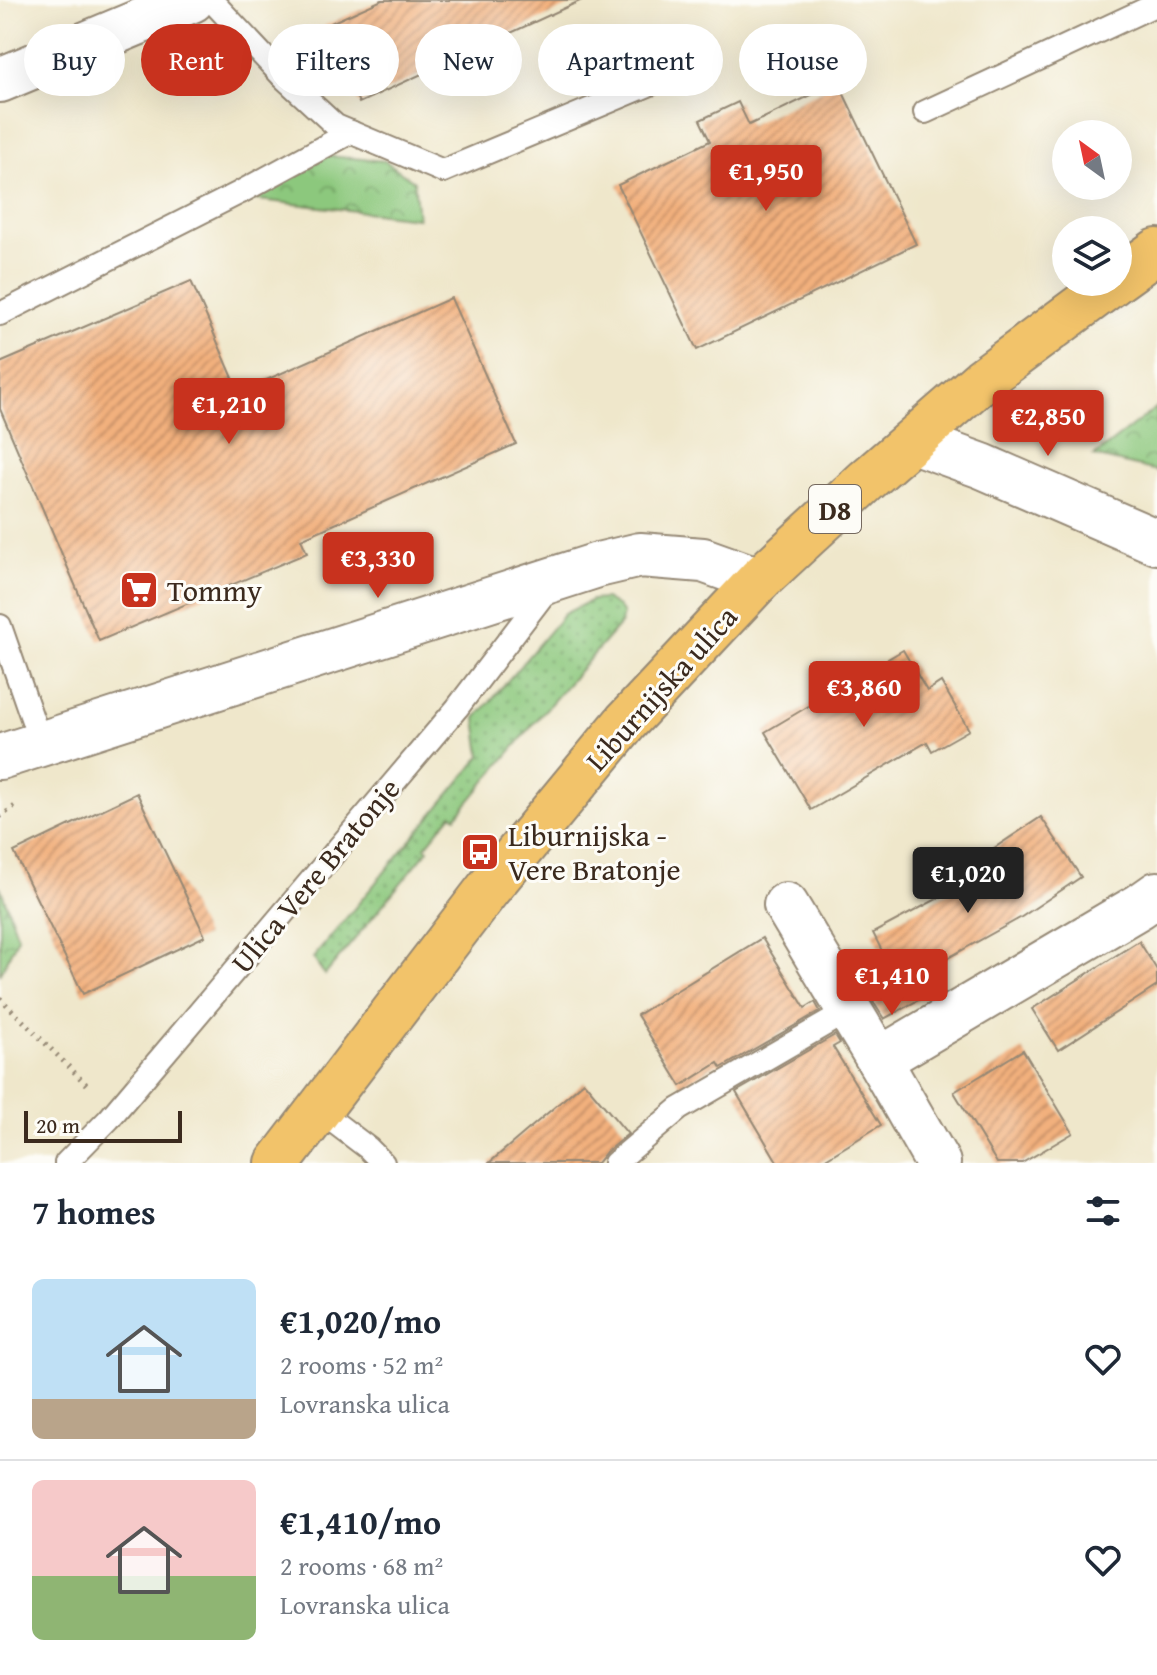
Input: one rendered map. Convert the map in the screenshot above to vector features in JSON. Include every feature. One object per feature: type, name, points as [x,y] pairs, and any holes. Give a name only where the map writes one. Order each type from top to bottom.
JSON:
[{"type":"main road","name":"Liburnijska ulica","points":[[1132,269],[1157,251]]},
{"type":"main road","name":"Liburnijska ulica","points":[[278,1163],[488,889],[626,722],[759,580],[982,380],[1096,296]]},
{"type":"street","points":[[0,80],[192,0]]},
{"type":"street","points":[[913,441],[982,466],[1157,542]]},
{"type":"street","points":[[20,750],[598,565],[640,555],[703,560],[759,580]]},
{"type":"street","points":[[879,1060],[1157,894]]},
{"type":"street","points":[[786,905],[938,1163]]},
{"type":"lane","points":[[211,0],[284,78],[336,126],[443,171],[622,96]]},
{"type":"lane","points":[[925,112],[1157,4]]},
{"type":"lane","points":[[0,314],[239,193],[351,132]]},
{"type":"lane","name":"Ulica Vere Bratonje","points":[[66,1163],[114,1113],[457,708],[556,579]]},
{"type":"lane","points":[[0,626],[20,750]]},
{"type":"lane","points":[[615,1163],[679,1109],[848,1011]]},
{"type":"lane","points":[[318,1110],[383,1163]]},
{"type":"path","points":[[0,998],[114,1113]]},
{"type":"green space","points":[[328,156],[385,161],[414,181],[418,218],[251,199]]},
{"type":"green space","points":[[1157,407],[1157,471],[1094,456]]},
{"type":"green space","points":[[605,599],[623,614],[621,623],[456,817],[452,814],[425,847],[428,850],[325,975],[313,958],[481,756],[476,718],[564,614],[592,600]]},
{"type":"green space","points":[[0,886],[18,937],[0,975]]},
{"type":"building","points":[[382,0],[582,0],[522,28],[522,24],[415,24],[415,77],[399,85],[399,24],[328,24]]},
{"type":"building","points":[[356,96],[374,96],[359,103]]},
{"type":"building","points":[[809,96],[845,96],[916,244],[697,350],[618,185],[710,141],[700,120],[738,102],[749,125]]},
{"type":"building","points":[[191,281],[239,392],[451,298],[516,444],[301,539],[307,553],[99,641],[0,409],[0,363]]},
{"type":"building","points":[[903,650],[927,691],[941,682],[969,730],[932,751],[927,742],[811,810],[765,732]]},
{"type":"building","points":[[137,793],[205,936],[83,994],[14,852]]},
{"type":"building","points":[[1041,817],[1081,877],[1020,918],[932,967],[942,987],[884,1019],[859,979],[888,963],[873,933],[982,875],[973,862]]},
{"type":"building","points":[[762,938],[805,1008],[815,1002],[820,1011],[721,1068],[718,1063],[681,1086],[637,1015]]},
{"type":"building","points":[[1139,941],[1157,970],[1157,986],[1058,1050],[1032,1009]]},
{"type":"building","points":[[835,1035],[840,1043],[833,1047],[881,1125],[819,1163],[778,1163],[736,1092]]},
{"type":"building","points":[[1023,1050],[1073,1133],[1022,1163],[997,1163],[954,1092]]},
{"type":"building","points":[[584,1082],[628,1134],[597,1163],[489,1163]]},
{"type":"place","name":"Tommy","points":[[139,590]]},
{"type":"place","name":"Liburnijska - Vere Bratonje","points":[[480,852]]}]
